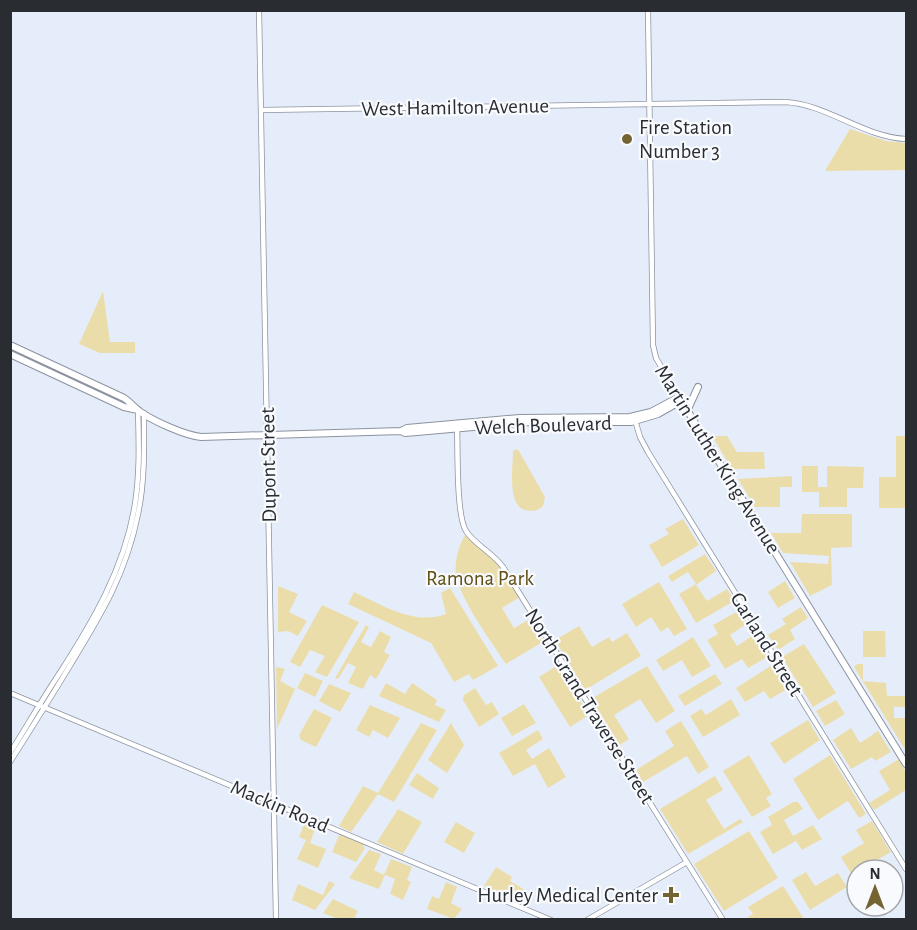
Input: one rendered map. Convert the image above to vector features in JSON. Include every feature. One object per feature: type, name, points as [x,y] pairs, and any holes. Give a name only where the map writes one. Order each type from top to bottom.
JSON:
[{"type":"main road","name":"Welch Boulevard","points":[[10,345],[124,398],[141,412]]},
{"type":"main road","name":"Welch Boulevard","points":[[10,354],[124,407],[141,412],[196,437],[456,427],[545,417],[635,419],[680,399]]},
{"type":"main road","points":[[687,411],[698,387]]},
{"type":"main road","name":"Martin Luther King Avenue","points":[[680,399],[906,764]]},
{"type":"street","name":"Dupont Street","points":[[259,10],[276,920]]},
{"type":"street","name":"Martin Luther King Avenue","points":[[648,10],[653,348],[656,359],[680,399]]},
{"type":"street","name":"West Hamilton Avenue","points":[[261,110],[790,103],[810,108],[878,135],[906,139]]},
{"type":"street","points":[[10,762],[98,612],[123,555],[137,491],[141,412]]},
{"type":"street","name":"Garland Street","points":[[635,419],[644,445],[906,869]]},
{"type":"street","name":"North Grand Traverse Street","points":[[456,427],[461,510],[465,529],[503,567],[723,920]]},
{"type":"street","name":"Mackin Road","points":[[10,693],[550,920]]},
{"type":"street","points":[[10,753],[42,706]]},
{"type":"street","points":[[587,920],[687,862]]},
{"type":"green space","points":[[850,129],[886,141],[906,143],[906,170],[826,171]]},
{"type":"green space","points":[[103,291],[110,342],[135,342],[135,353],[100,353],[79,344]]},
{"type":"green space","points":[[712,436],[727,436],[737,452],[764,452],[765,469],[732,469]]},
{"type":"green space","points":[[896,436],[906,436],[906,508],[879,508],[879,477],[896,477]]},
{"type":"green space","points":[[516,449],[545,497],[543,506],[537,510],[525,510],[519,507],[513,493],[513,451]]},
{"type":"green space","points":[[802,466],[818,466],[818,487],[827,487],[827,466],[864,467],[863,488],[847,488],[847,507],[819,507],[819,492],[802,492]]},
{"type":"green space","points":[[792,476],[792,487],[780,487],[780,507],[755,507],[738,479]]},
{"type":"green space","points":[[802,514],[852,514],[852,547],[831,548],[832,585],[810,596],[790,562],[828,564],[829,556],[783,553],[771,533],[801,533]]},
{"type":"green space","points":[[683,519],[699,545],[662,567],[649,545],[669,534],[665,529]]},
{"type":"green space","name":"Ramona Park","points":[[465,535],[489,555],[520,597],[502,608],[514,628],[532,618],[546,640],[506,664],[477,621],[459,585],[456,560]]},
{"type":"green space","points":[[705,554],[716,571],[696,585],[707,601],[727,589],[734,601],[696,623],[679,594],[696,584],[688,572],[672,582],[668,576]]},
{"type":"green space","points":[[785,581],[795,598],[778,608],[768,592]]},
{"type":"green space","points":[[659,582],[687,629],[674,636],[668,627],[661,632],[651,617],[636,627],[622,604]]},
{"type":"green space","points":[[278,586],[298,594],[289,612],[307,621],[298,636],[288,631],[278,632]]},
{"type":"green space","points":[[450,588],[498,666],[473,680],[469,674],[454,682],[431,643],[348,604],[354,592],[387,608],[411,616],[434,617],[446,614],[441,593]]},
{"type":"green space","points":[[322,605],[359,622],[327,677],[315,672],[325,656],[310,650],[300,667],[290,662]]},
{"type":"green space","points":[[801,607],[808,618],[790,630],[795,639],[778,650],[768,635],[786,624],[782,619]]},
{"type":"green space","points":[[740,610],[748,623],[730,635],[737,646],[755,634],[769,656],[748,668],[742,659],[725,669],[707,640],[718,634],[713,625]]},
{"type":"green space","points":[[366,625],[369,627],[361,642],[371,647],[380,631],[391,637],[384,652],[390,655],[376,679],[370,675],[363,689],[348,683],[356,667],[348,663],[338,679],[335,678]]},
{"type":"green space","points":[[579,626],[592,647],[609,637],[612,642],[627,633],[641,656],[585,690],[555,640]]},
{"type":"green space","points":[[863,631],[885,631],[886,657],[863,657]]},
{"type":"green space","points":[[693,637],[711,666],[692,677],[682,660],[663,671],[656,660]]},
{"type":"green space","points":[[804,644],[836,693],[813,707],[782,657]]},
{"type":"green space","points":[[774,664],[789,688],[770,699],[764,691],[745,702],[736,688]]},
{"type":"green space","points":[[857,664],[863,664],[863,681],[886,683],[887,696],[906,696],[906,707],[894,707],[894,718],[906,718],[906,751],[854,667]]},
{"type":"green space","points":[[558,665],[589,715],[570,727],[539,677]]},
{"type":"green space","points":[[647,666],[675,711],[656,723],[640,699],[614,715],[629,739],[620,745],[591,699]]},
{"type":"green space","points":[[276,667],[285,669],[280,681],[295,689],[277,729]]},
{"type":"green space","points":[[305,673],[323,681],[315,697],[297,688]]},
{"type":"green space","points":[[715,674],[722,684],[685,706],[678,696]]},
{"type":"green space","points":[[386,683],[405,694],[412,683],[437,700],[435,705],[446,710],[439,722],[379,696]]},
{"type":"green space","points":[[329,684],[351,693],[340,712],[319,701]]},
{"type":"green space","points":[[475,688],[486,705],[492,702],[499,714],[479,727],[463,700],[464,695]]},
{"type":"green space","points":[[731,699],[740,715],[703,737],[690,716],[701,709],[706,715]]},
{"type":"green space","points":[[836,700],[845,714],[825,726],[816,711]]},
{"type":"green space","points":[[524,704],[536,723],[512,736],[501,718]]},
{"type":"green space","points":[[370,705],[400,718],[388,738],[373,730],[369,737],[356,730]]},
{"type":"green space","points":[[314,709],[332,718],[316,747],[301,740],[299,735]]},
{"type":"green space","points":[[808,720],[820,740],[784,764],[770,743]]},
{"type":"green space","points":[[681,721],[709,767],[698,774],[687,756],[643,782],[636,770],[674,746],[665,731]]},
{"type":"green space","points":[[421,723],[437,730],[394,802],[378,794],[351,832],[339,826],[363,786],[378,793]]},
{"type":"green space","points":[[451,723],[464,745],[447,773],[428,760]]},
{"type":"green space","points":[[851,728],[860,743],[878,731],[891,752],[875,761],[872,757],[851,769],[833,740]]},
{"type":"green space","points":[[538,730],[543,739],[526,750],[532,759],[549,748],[566,777],[548,788],[535,764],[513,776],[499,753]]},
{"type":"green space","points":[[749,755],[772,794],[766,798],[771,806],[752,817],[723,771]]},
{"type":"green space","points":[[830,755],[866,814],[859,818],[848,801],[818,820],[793,779]]},
{"type":"green space","points":[[899,759],[906,772],[906,790],[874,810],[869,803],[890,790],[879,771]]},
{"type":"green space","points":[[417,773],[439,788],[433,799],[409,785]]},
{"type":"green space","points":[[715,776],[723,790],[706,800],[724,829],[740,819],[743,822],[688,854],[660,809]]},
{"type":"green space","points":[[793,802],[798,802],[803,809],[784,820],[793,836],[813,825],[822,839],[802,850],[796,841],[773,854],[760,832],[772,825],[768,817]]},
{"type":"green space","points":[[398,809],[422,822],[403,854],[377,842]]},
{"type":"green space","points":[[306,820],[317,824],[310,843],[326,849],[318,868],[297,859],[306,840],[299,837]]},
{"type":"green space","points":[[872,821],[891,852],[880,858],[845,858],[845,864],[841,857],[864,843],[856,830]]},
{"type":"green space","points":[[456,822],[475,833],[464,853],[444,842]]},
{"type":"green space","points":[[749,831],[778,878],[724,911],[694,864]]},
{"type":"green space","points":[[340,833],[365,844],[356,862],[332,852]]},
{"type":"green space","points":[[369,850],[381,854],[374,870],[384,875],[391,859],[412,867],[407,880],[411,882],[403,900],[390,894],[395,879],[385,875],[379,889],[349,878]]},
{"type":"green space","points":[[496,867],[512,877],[510,881],[525,890],[518,901],[484,886]]},
{"type":"green space","points":[[806,872],[815,886],[838,873],[845,884],[845,888],[810,910],[792,880]]},
{"type":"green space","points":[[329,881],[335,884],[315,910],[292,900],[298,884],[323,895]]},
{"type":"green space","points":[[446,882],[457,887],[451,903],[462,909],[454,919],[427,909],[432,896],[439,899]]},
{"type":"green space","points":[[783,886],[804,919],[749,919],[748,917],[753,914],[748,907]]},
{"type":"green space","points":[[333,899],[358,911],[354,919],[338,919],[323,913]]},
{"type":"place","name":"Fire Station Number 3","points":[[627,139]]},
{"type":"place","name":"Hurley Medical Center","points":[[671,895]]}]
